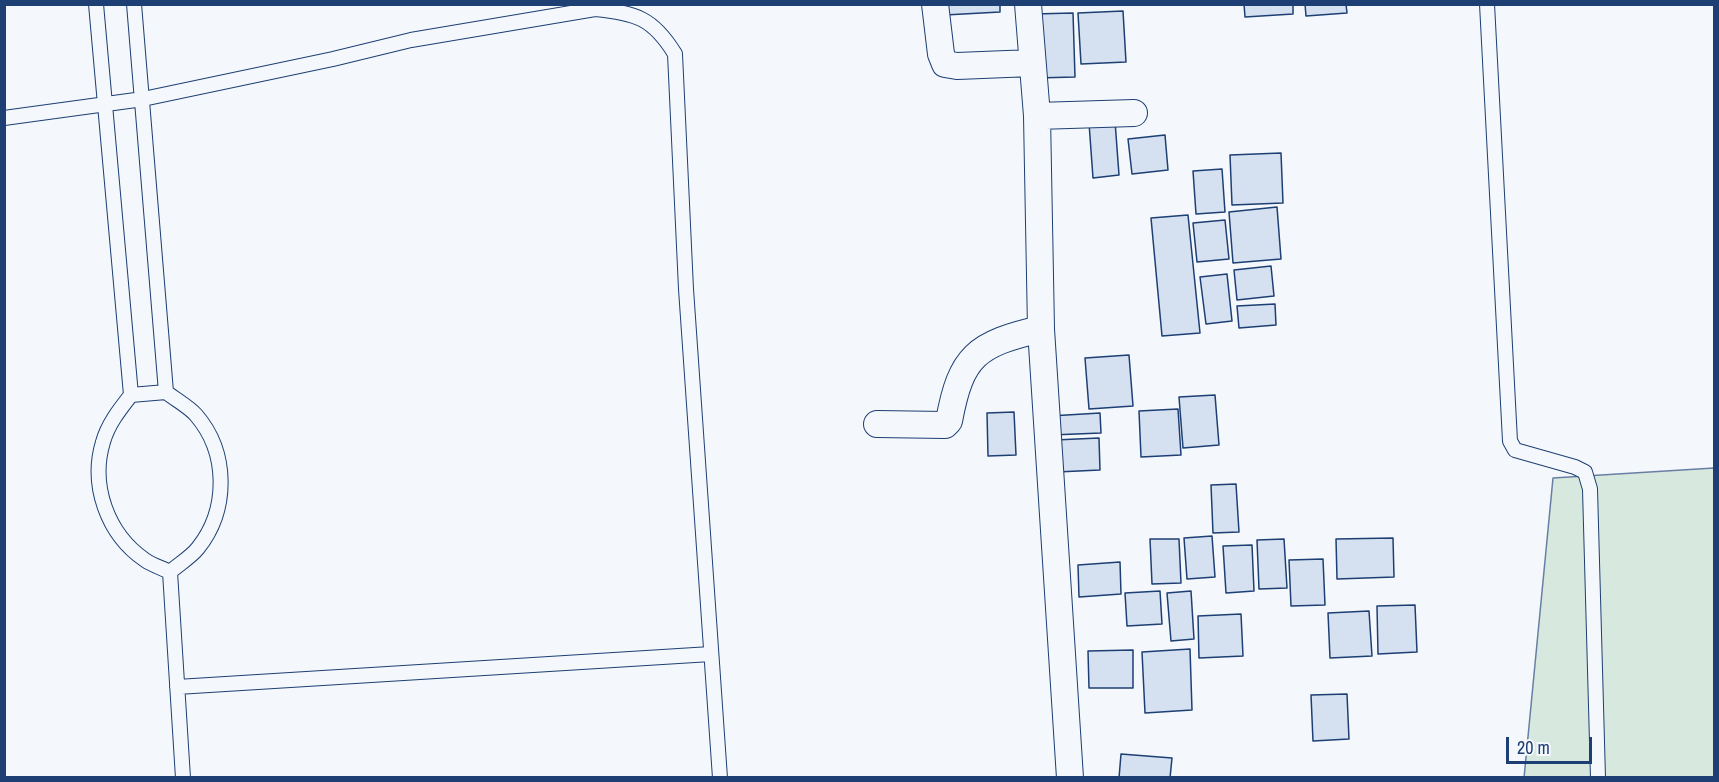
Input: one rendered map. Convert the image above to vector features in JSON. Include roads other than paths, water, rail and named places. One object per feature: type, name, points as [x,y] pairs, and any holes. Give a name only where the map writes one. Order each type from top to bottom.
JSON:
[{"type":"street","points":[[935,4],[941,54],[945,64],[957,66],[1032,63]]},
{"type":"street","points":[[1028,4],[1037,116],[1041,329],[1070,777]]},
{"type":"street","points":[[1037,116],[1134,113]]},
{"type":"street","points":[[877,424],[945,426],[949,421],[956,387],[965,367],[974,357],[987,347],[1010,336],[1041,329]]},
{"type":"lane","points":[[96,4],[131,395],[114,416],[103,441],[98,467],[100,494],[109,520],[124,542],[145,560],[170,572]]},
{"type":"lane","points":[[134,4],[144,99],[166,393]]},
{"type":"lane","points":[[1486,4],[1510,441],[1515,450],[1585,472],[1590,489],[1598,777]]},
{"type":"lane","points":[[4,118],[144,99],[411,40],[595,9],[623,11],[642,18],[663,34],[675,54],[686,289],[720,777]]},
{"type":"lane","points":[[131,395],[166,393],[196,415],[215,446],[222,481],[216,517],[198,549],[170,572]]},
{"type":"lane","points":[[170,572],[183,777]]},
{"type":"lane","points":[[177,687],[711,654]]}]
